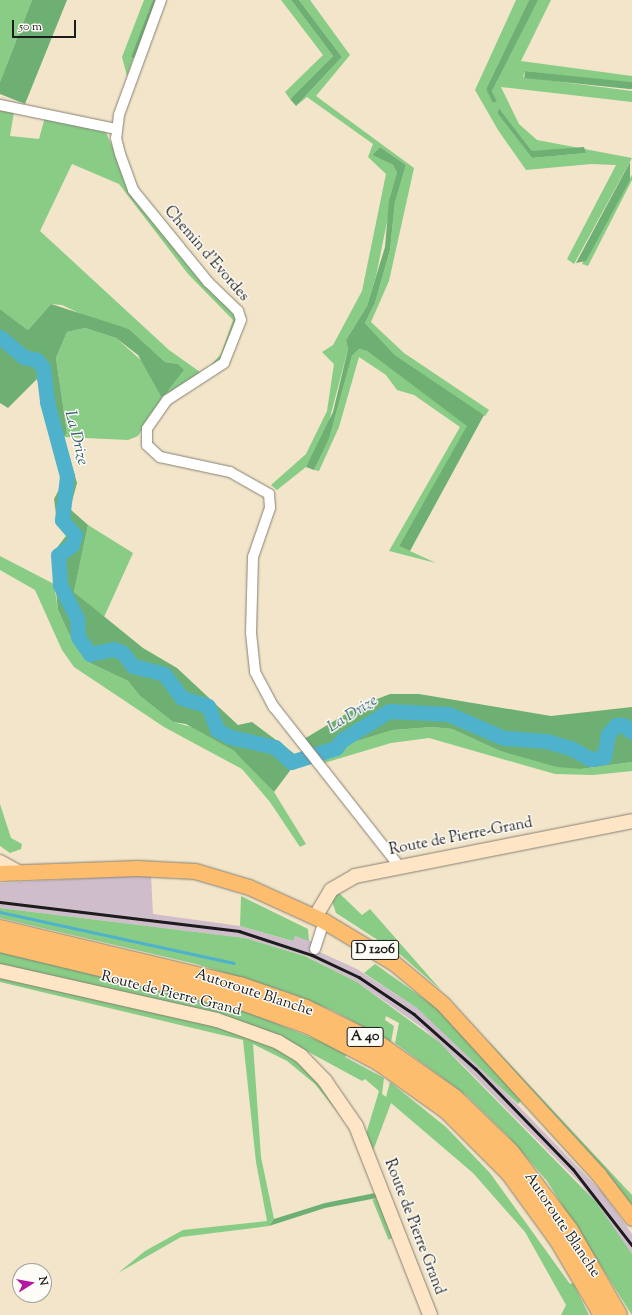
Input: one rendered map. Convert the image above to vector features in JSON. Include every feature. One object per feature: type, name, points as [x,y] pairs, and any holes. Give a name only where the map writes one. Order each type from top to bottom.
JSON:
[{"type":"highway","name":"Autoroute Blanche","points":[[0,929],[240,986],[320,1015],[379,1045],[454,1098],[510,1152],[570,1230],[618,1315]]},
{"type":"highway","name":"Autoroute Blanche","points":[[0,943],[242,1001],[309,1025],[378,1061],[446,1110],[510,1173],[558,1239],[602,1315]]},
{"type":"main road","name":"D 1206","points":[[0,873],[137,868],[195,871],[249,887],[320,919],[394,963],[443,1004],[599,1175],[632,1218]]},
{"type":"street","name":"Chemin d'Evordes","points":[[161,0],[130,78],[116,129],[120,154],[133,190],[208,282],[238,311],[240,320],[224,363],[167,400],[147,430],[147,445],[160,457],[230,472],[269,494],[270,508],[253,557],[252,661],[262,690],[400,867]]},
{"type":"street","points":[[0,105],[116,129]]},
{"type":"street","name":"Route de Pierre-Grand","points":[[320,919],[331,890],[344,880],[400,867],[632,821]]},
{"type":"street","points":[[0,862],[20,872]]},
{"type":"street","points":[[315,949],[320,919]]},
{"type":"street","name":"Route de Pierre Grand","points":[[0,970],[210,1018],[264,1036],[301,1056],[325,1081],[356,1126],[430,1315]]},
{"type":"shaded area","points":[[151,875],[153,914],[240,926],[292,941],[295,936],[313,942],[313,949],[357,969],[417,1008],[472,1058],[602,1192],[632,1234],[632,1254],[580,1183],[462,1064],[424,1029],[357,982],[306,956],[245,938],[0,908],[0,883]]},
{"type":"green space","points":[[0,0],[32,0],[0,82]]},
{"type":"green space","points":[[32,0],[67,0],[25,104],[0,94],[0,82]]},
{"type":"green space","points":[[144,0],[153,0],[127,76],[122,57]]},
{"type":"green space","points":[[153,0],[158,0],[134,58],[131,57]]},
{"type":"green space","points":[[281,0],[291,0],[333,56],[290,99],[285,92],[323,55]]},
{"type":"green space","points":[[291,0],[299,0],[342,57],[296,106],[290,99],[333,56]]},
{"type":"green space","points":[[299,0],[310,0],[350,55],[316,96],[414,168],[389,281],[371,322],[404,353],[489,410],[485,416],[395,355],[365,323],[375,303],[390,250],[395,202],[406,165],[380,147],[372,155],[393,165],[397,173],[376,276],[367,306],[346,340],[348,349],[327,429],[306,467],[277,490],[271,485],[306,454],[327,411],[334,364],[322,352],[333,345],[362,291],[386,174],[368,157],[373,144],[307,97],[296,106],[342,57]]},
{"type":"green space","points":[[516,0],[529,0],[486,89],[497,101],[492,91],[537,0],[551,0],[521,61],[632,76],[632,83],[525,71],[523,77],[632,91],[632,102],[501,87],[519,124],[537,140],[632,158],[574,264],[567,259],[616,165],[591,164],[526,170],[498,130],[475,90]],"holes":[[[499,108],[532,151],[586,153],[532,158],[497,113]]]},
{"type":"green space","points":[[529,0],[538,0],[492,91],[497,101],[493,103],[486,89]]},
{"type":"green space","points":[[525,71],[632,82],[632,89],[524,78]]},
{"type":"green space","points":[[499,108],[532,151],[584,147],[586,153],[532,158],[497,113]]},
{"type":"green space","points":[[0,110],[14,112],[10,136],[39,139],[45,117],[105,130],[136,201],[237,319],[224,358],[162,398],[138,436],[128,440],[64,437],[67,433],[56,358],[67,332],[85,328],[116,338],[143,362],[178,364],[165,362],[129,329],[96,321],[62,305],[51,304],[28,330],[0,309]],"holes":[[[72,164],[119,184],[188,274],[233,320],[221,354],[209,367],[200,372],[169,350],[40,231]]]},
{"type":"green space","points":[[380,147],[406,165],[395,202],[390,250],[375,303],[365,323],[395,355],[484,415],[410,551],[399,546],[467,426],[367,351],[359,349],[352,356],[329,439],[314,470],[306,467],[333,412],[348,349],[346,340],[367,306],[385,247],[389,201],[397,173],[393,165],[372,155]]},
{"type":"green space","points":[[630,162],[630,180],[586,261],[576,263]]},
{"type":"green space","points":[[632,175],[632,180],[588,266],[582,264]]},
{"type":"green space","points":[[51,304],[129,329],[165,362],[178,364],[184,370],[162,398],[138,355],[116,338],[85,328],[67,332],[56,358],[67,433],[64,437],[77,483],[70,509],[88,525],[74,592],[143,648],[177,668],[238,725],[252,722],[296,755],[305,749],[312,759],[292,768],[274,792],[234,751],[186,724],[173,722],[140,696],[128,681],[90,663],[72,640],[58,610],[52,554],[66,536],[56,514],[54,499],[63,482],[57,444],[37,379],[8,408],[0,403],[0,309],[28,330]]},
{"type":"green space","points":[[359,349],[367,351],[468,426],[399,546],[436,563],[389,551],[460,427],[414,395],[397,390],[386,375],[359,357],[339,427],[319,471],[314,470],[329,439],[352,356]]},
{"type":"green space","points":[[88,525],[133,553],[104,617],[74,592]]},
{"type":"green space","points":[[0,556],[54,584],[58,610],[72,640],[90,663],[128,681],[140,696],[173,722],[192,727],[234,751],[249,765],[274,792],[306,844],[300,847],[270,802],[242,769],[164,727],[74,667],[62,650],[35,590],[0,570]]},
{"type":"green space","points":[[390,694],[419,694],[551,716],[632,707],[632,762],[581,769],[557,767],[500,751],[452,729],[432,727],[393,730],[354,742],[321,759],[304,739],[359,706]]},
{"type":"green space","points":[[432,727],[452,729],[500,751],[581,769],[632,762],[632,771],[593,775],[555,774],[429,738],[391,743],[324,763],[321,759],[354,742],[393,730]]},
{"type":"green space","points":[[0,804],[11,838],[22,844],[21,849],[10,853],[0,846]]},
{"type":"green space","points":[[338,892],[362,915],[370,909],[441,990],[401,955],[336,913],[332,901]]},
{"type":"green space","points":[[241,896],[308,929],[309,941],[295,936],[293,941],[240,926]]},
{"type":"green space","points":[[0,908],[245,938],[305,956],[357,982],[439,1042],[596,1202],[632,1254],[632,1315],[547,1181],[508,1136],[466,1095],[395,1043],[399,1023],[386,1016],[385,1020],[394,1026],[391,1042],[334,1011],[287,992],[196,964],[0,918]]},
{"type":"green space","points":[[0,950],[117,978],[120,983],[132,986],[143,984],[245,1011],[347,1052],[345,1057],[384,1078],[382,1094],[386,1097],[390,1082],[446,1127],[490,1173],[570,1284],[573,1283],[589,1315],[561,1315],[566,1305],[525,1232],[473,1173],[391,1103],[373,1151],[366,1134],[379,1091],[365,1079],[362,1081],[292,1043],[0,965]]},
{"type":"green space","points":[[375,964],[437,1008],[522,1100],[518,1104],[417,1008],[364,973]]},
{"type":"green space","points":[[0,974],[187,1017],[260,1039],[303,1063],[352,1128],[362,1155],[347,1124],[315,1084],[287,1061],[253,1044],[261,1157],[274,1219],[269,1226],[181,1237],[118,1273],[145,1251],[183,1230],[267,1221],[256,1162],[243,1040],[0,982]]},
{"type":"green space","points":[[490,1043],[632,1195],[632,1205],[489,1044]]},
{"type":"green space","points":[[375,1193],[377,1198],[325,1208],[269,1226],[274,1219],[325,1203]]},
{"type":"green space","points":[[377,1198],[393,1238],[388,1240],[372,1200]]},
{"type":"waterway","name":"La Drize","points":[[0,337],[24,357],[37,360],[43,368],[47,402],[67,476],[62,520],[75,535],[72,545],[58,555],[60,585],[77,618],[78,637],[90,654],[113,649],[122,652],[133,666],[164,674],[182,698],[208,706],[217,730],[230,737],[275,747],[291,762],[336,748],[342,740],[389,711],[448,714],[504,738],[546,741],[571,748],[590,759],[604,757],[608,734],[616,725],[623,725],[632,732]]},
{"type":"waterway","points":[[0,912],[233,963]]},
{"type":"railway","points":[[0,902],[239,931],[312,955],[359,977],[414,1014],[476,1069],[573,1169],[632,1245]]}]
